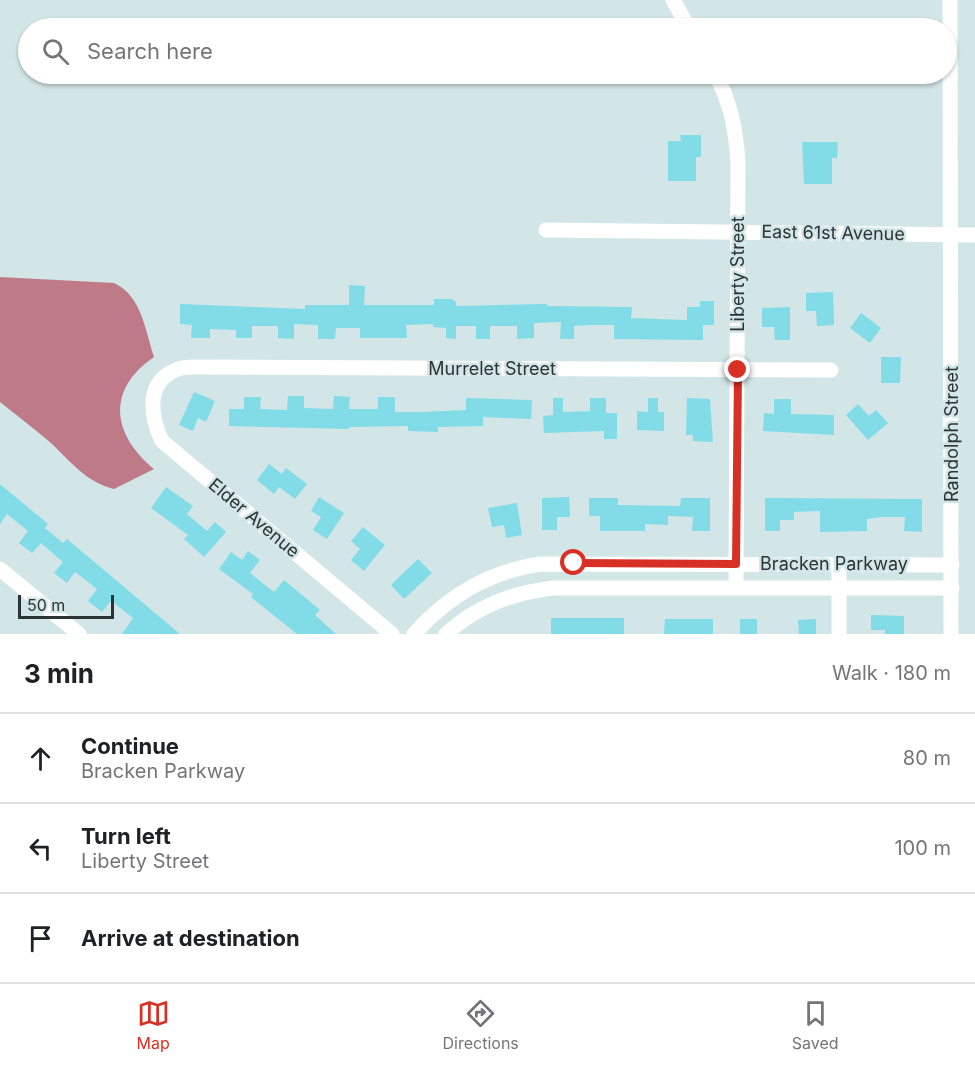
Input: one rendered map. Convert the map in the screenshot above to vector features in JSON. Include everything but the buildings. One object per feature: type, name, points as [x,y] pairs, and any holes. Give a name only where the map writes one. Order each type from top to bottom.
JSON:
[{"type":"street","points":[[673,0],[683,18]]},
{"type":"street","name":"Randolph Street","points":[[950,0],[950,18]]},
{"type":"street","name":"Liberty Street","points":[[719,84],[730,108],[737,142],[736,587]]},
{"type":"street","name":"Randolph Street","points":[[951,84],[951,634]]},
{"type":"street","name":"East 61st Avenue","points":[[546,230],[975,235]]},
{"type":"street","name":"Murrelet Street","points":[[158,383],[178,369],[202,367],[831,370]]},
{"type":"street","name":"Elder Avenue","points":[[158,383],[152,402],[153,422],[162,441],[392,634]]},
{"type":"street","name":"Bracken Parkway","points":[[414,634],[436,611],[465,589],[491,576],[525,567],[574,563],[952,565]]},
{"type":"street","points":[[838,634],[839,564]]},
{"type":"street","points":[[0,570],[79,634]]},
{"type":"street","name":"Bracken Parkway","points":[[446,634],[484,606],[536,590],[567,587],[952,588]]},
{"type":"shaded area","points":[[0,277],[114,283],[131,296],[145,325],[154,357],[138,370],[128,384],[122,398],[120,412],[123,427],[130,441],[154,469],[114,489],[104,486],[87,476],[51,443],[0,402]]},
{"type":"route","points":[[574,563],[736,564],[738,370]]}]
